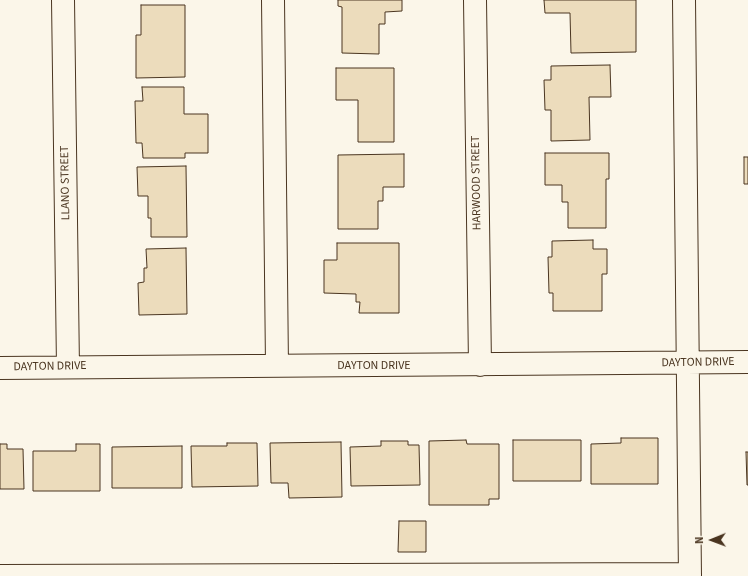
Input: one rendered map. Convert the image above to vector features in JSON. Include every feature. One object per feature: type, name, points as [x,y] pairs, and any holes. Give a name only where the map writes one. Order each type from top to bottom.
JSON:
[{"type":"street","name":"LLANO STREET","points":[[63,0],[68,367]]},
{"type":"street","points":[[273,0],[277,366]]},
{"type":"street","name":"HARWOOD STREET","points":[[475,0],[480,365]]},
{"type":"street","points":[[0,576],[690,575],[684,0]]},
{"type":"street","name":"DAYTON DRIVE","points":[[0,368],[748,362]]},
{"type":"building","points":[[338,0],[402,0],[402,11],[385,12],[385,24],[379,24],[379,54],[342,53],[342,7],[338,6]]},
{"type":"building","points":[[544,0],[636,0],[636,52],[571,53],[570,13],[545,13]]},
{"type":"building","points":[[141,5],[185,5],[185,77],[136,78],[136,35],[141,35]]},
{"type":"building","points":[[610,65],[611,97],[589,97],[590,140],[551,141],[551,110],[545,110],[544,80],[551,80],[551,66]]},
{"type":"building","points":[[336,68],[394,68],[394,142],[358,142],[358,100],[336,100]]},
{"type":"building","points":[[142,87],[184,87],[184,114],[208,114],[208,153],[185,153],[185,158],[143,158],[142,143],[136,143],[135,101],[143,101]]},
{"type":"building","points":[[545,153],[609,153],[609,179],[606,179],[606,228],[568,228],[568,202],[562,202],[562,185],[545,185]]},
{"type":"building","points":[[404,154],[404,187],[383,187],[383,201],[378,201],[378,229],[338,229],[338,155]]},
{"type":"building","points":[[744,157],[748,157],[748,184],[744,184]]},
{"type":"building","points":[[186,166],[187,237],[151,237],[151,218],[148,218],[148,196],[138,196],[137,167]]},
{"type":"building","points":[[593,240],[593,249],[607,249],[607,274],[602,274],[602,311],[553,311],[553,293],[549,293],[548,257],[552,257],[552,241]]},
{"type":"building","points":[[337,243],[399,243],[399,313],[359,313],[360,302],[356,302],[356,294],[324,293],[324,260],[337,260]]},
{"type":"building","points":[[186,248],[187,314],[139,315],[138,283],[144,282],[144,268],[147,268],[146,249]]},
{"type":"building","points":[[621,438],[658,438],[658,484],[591,484],[591,444],[621,443]]},
{"type":"building","points":[[466,440],[467,444],[499,444],[499,499],[489,499],[489,505],[429,505],[429,441]]},
{"type":"building","points":[[513,440],[581,440],[581,481],[513,481]]},
{"type":"building","points":[[381,441],[408,441],[408,445],[419,445],[420,485],[351,486],[350,447],[381,446]]},
{"type":"building","points":[[341,442],[342,497],[289,498],[288,483],[271,483],[270,443]]},
{"type":"building","points":[[227,443],[257,443],[258,486],[192,487],[191,446],[227,446]]},
{"type":"building","points":[[0,444],[7,444],[7,449],[23,449],[24,489],[0,489]]},
{"type":"building","points":[[76,444],[100,444],[100,491],[33,491],[33,451],[76,451]]},
{"type":"building","points":[[182,446],[182,488],[112,488],[112,447]]},
{"type":"building","points":[[746,452],[748,452],[748,485],[747,485]]},
{"type":"building","points":[[399,521],[426,521],[426,552],[398,552]]}]
